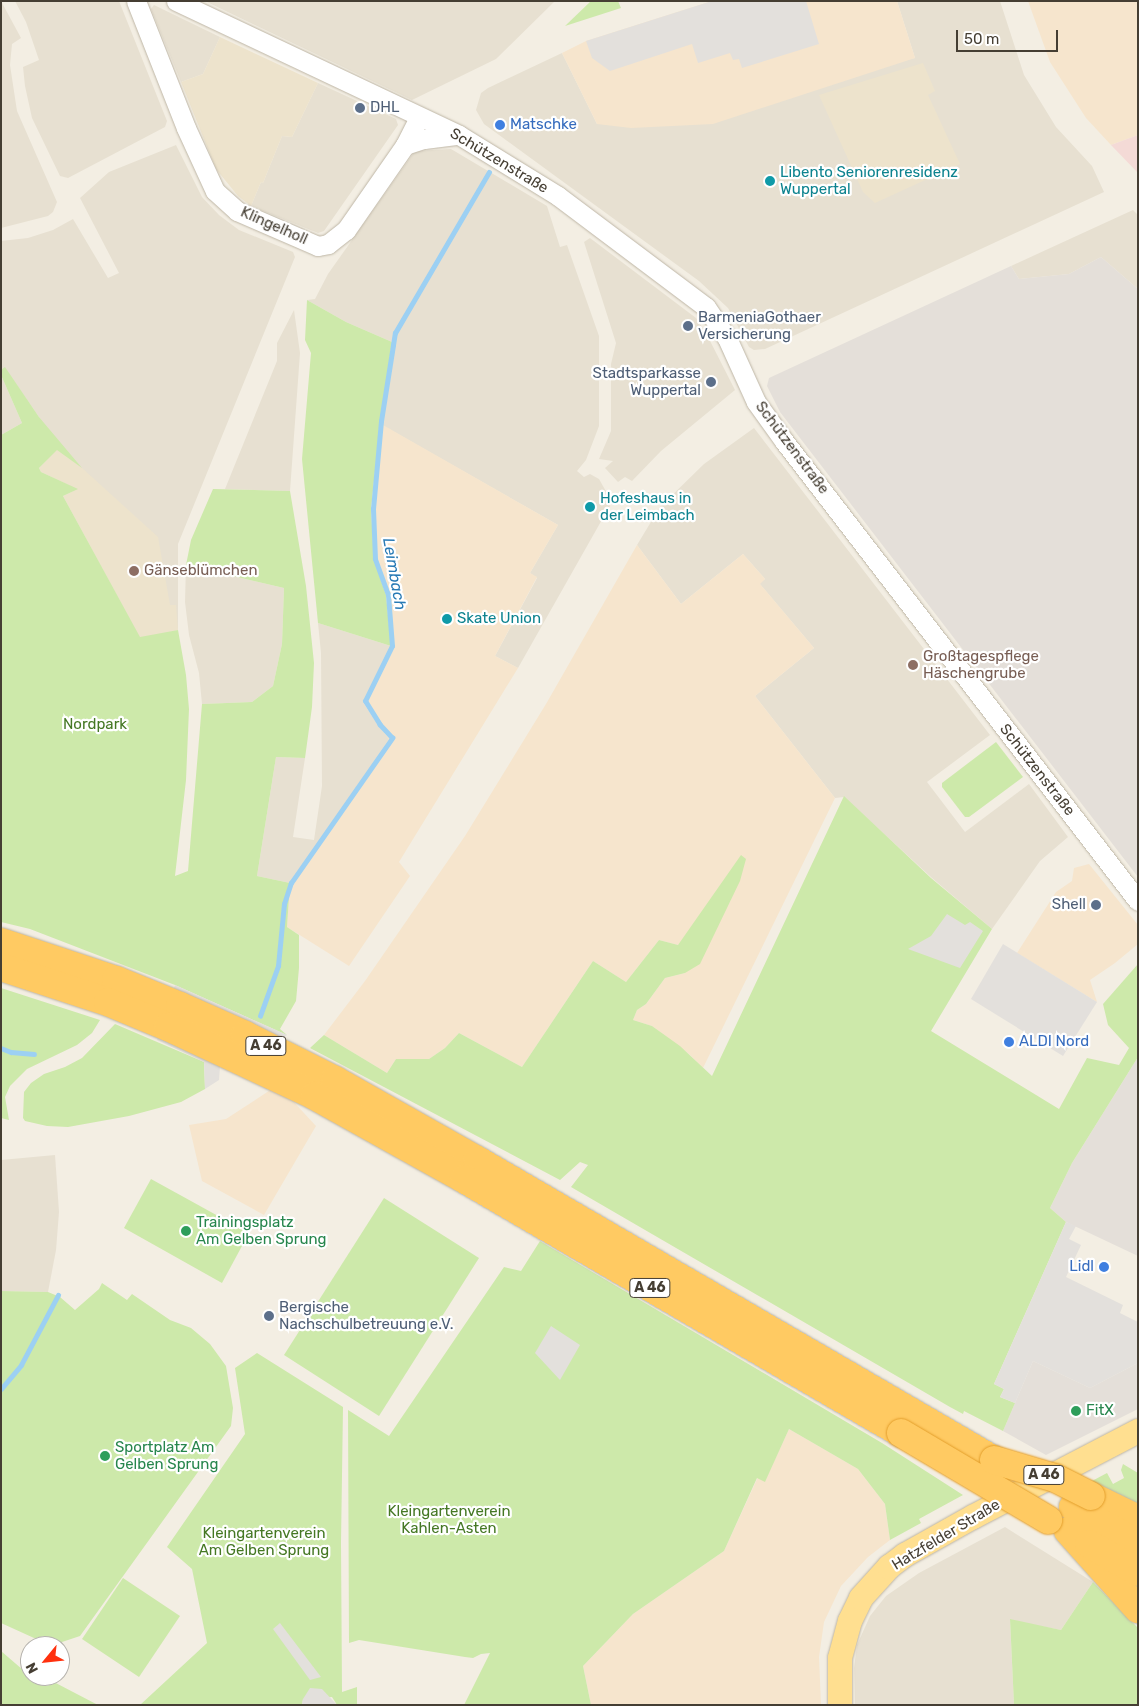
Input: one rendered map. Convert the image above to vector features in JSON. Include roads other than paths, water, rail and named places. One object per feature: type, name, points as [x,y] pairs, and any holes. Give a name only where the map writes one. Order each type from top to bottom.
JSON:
[{"type":"highway","name":"A 46","points":[[1,942],[112,991],[229,1054],[315,1096],[406,1132],[994,1460],[1070,1514],[1138,1572]]},
{"type":"highway","name":"A 46","points":[[1,967],[112,991]]},
{"type":"highway","name":"A 46","points":[[406,1132],[901,1433],[1070,1514],[1138,1544]]},
{"type":"highway","points":[[1070,1514],[1138,1519]]},
{"type":"highway","points":[[1070,1514],[1138,1608]]},
{"type":"main road","name":"Hatzfelder Straße","points":[[840,1705],[840,1658],[850,1621],[861,1598],[890,1567],[905,1555],[965,1521],[1138,1431]]},
{"type":"street","name":"Klingelholl","points":[[136,1],[200,162],[215,191],[237,211],[318,246],[328,244],[346,230],[405,145],[419,118]]},
{"type":"street","name":"Schützenstraße","points":[[176,1],[419,118],[460,135],[558,196],[706,307],[727,338],[756,402],[778,433],[1138,901]]},
{"type":"street","points":[[405,145],[441,136],[460,135]]},
{"type":"waterway","name":"Leimbach","points":[[260,1016],[278,966],[284,904],[291,883],[392,738],[380,725],[365,701],[392,646],[388,595],[375,559],[373,509],[381,421],[395,333],[489,172]]},
{"type":"waterway","name":"Leimbach","points":[[1,1048],[11,1052],[34,1054]]},
{"type":"waterway","points":[[1,1389],[21,1365],[58,1295]]},
{"type":"place","name":"DHL","points":[[360,108]]},
{"type":"place","name":"Matschke","points":[[500,125]]},
{"type":"place","name":"Libento Seniorenresidenz Wuppertal","points":[[770,181]]},
{"type":"place","name":"BarmeniaGothaer Versicherung","points":[[688,326]]},
{"type":"place","name":"Stadtsparkasse Wuppertal","points":[[711,382]]},
{"type":"place","name":"Hofeshaus in der Leimbach","points":[[590,507]]},
{"type":"place","name":"Gänseblümchen","points":[[134,571]]},
{"type":"place","name":"Skate Union","points":[[447,619]]},
{"type":"place","name":"Großtagespflege Häschengrube","points":[[913,665]]},
{"type":"place","name":"Shell","points":[[1096,905]]},
{"type":"place","name":"ALDI Nord","points":[[1009,1042]]},
{"type":"place","name":"Trainingsplatz Am Gelben Sprung","points":[[186,1231]]},
{"type":"place","name":"Lidl","points":[[1104,1267]]},
{"type":"place","name":"Bergische Nachschulbetreuung e.V.","points":[[269,1316]]},
{"type":"place","name":"FitX","points":[[1076,1411]]},
{"type":"place","name":"Sportplatz Am Gelben Sprung","points":[[105,1456]]},
{"type":"park label","name":"Nordpark","points":[[95,725]]},
{"type":"park label","name":"Kleingartenverein Kahlen-Asten","points":[[449,1520]]},
{"type":"park label","name":"Kleingartenverein Am Gelben Sprung","points":[[264,1542]]}]
